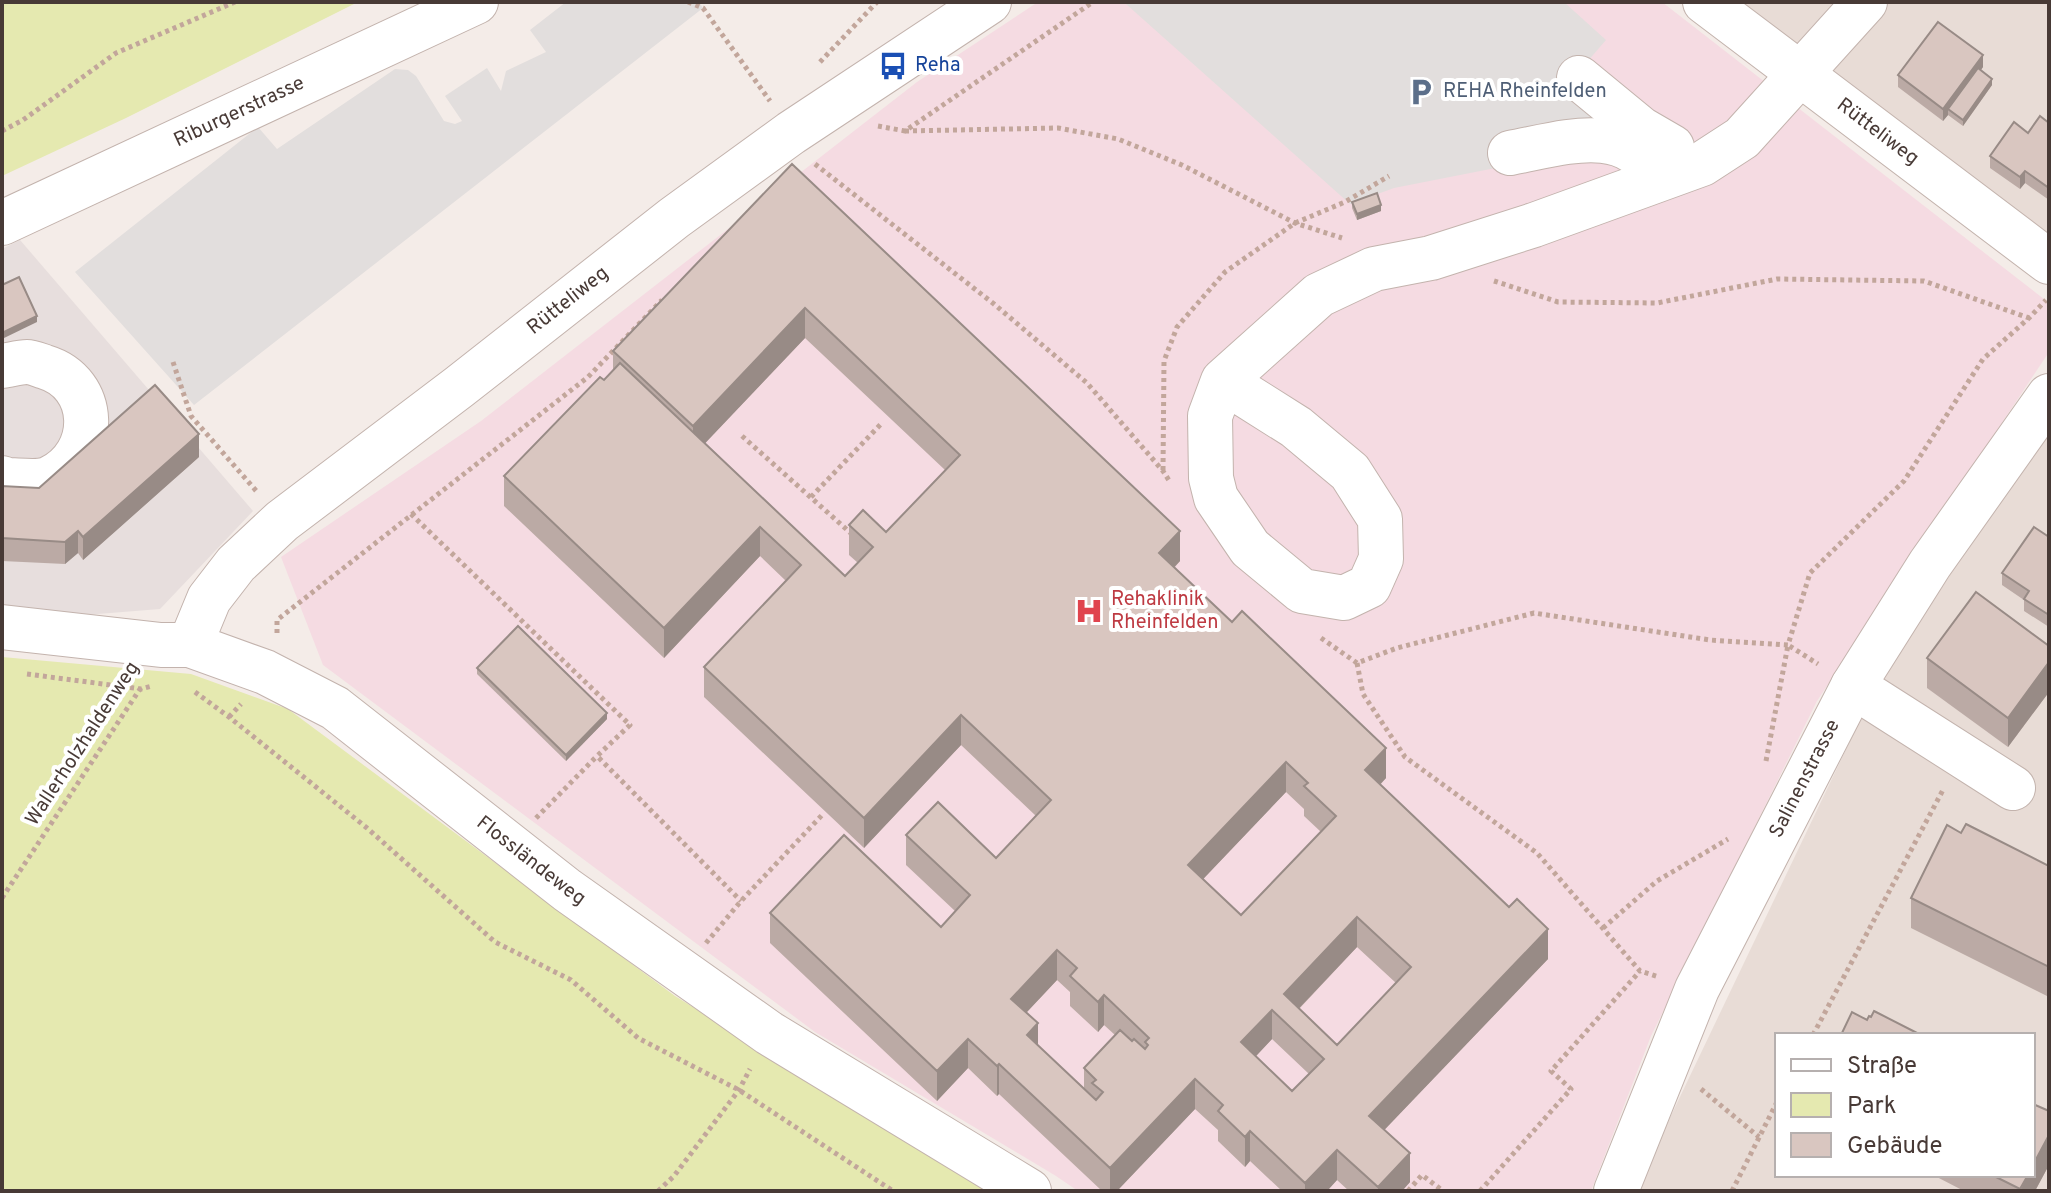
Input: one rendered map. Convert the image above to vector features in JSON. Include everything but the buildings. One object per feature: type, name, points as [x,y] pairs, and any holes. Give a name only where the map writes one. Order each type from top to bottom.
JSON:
[{"type":"street","name":"Riburgerstrasse","points":[[2,223],[476,2]]},
{"type":"street","name":"Rütteliweg","points":[[169,658],[236,564],[282,521],[674,218],[783,120],[989,2]]},
{"type":"street","name":"Rütteliweg","points":[[1705,2],[2049,262]]},
{"type":"street","points":[[1223,381],[1296,427],[1350,472],[1380,519],[1381,559],[1369,586],[1344,598],[1302,591],[1250,548],[1216,498],[1211,478],[1210,416],[1223,381],[1319,295],[1374,269],[1431,258],[1534,225],[1702,164],[1742,138],[1865,2]]},
{"type":"street","points":[[1579,78],[1641,129],[1702,164]]},
{"type":"street","points":[[1510,153],[1585,140],[1611,142],[1642,157],[1656,180]]},
{"type":"street","points":[[2,366],[28,361],[59,371],[74,385],[83,401],[87,423],[82,447],[68,465],[48,479],[2,478]]},
{"type":"street","name":"Salinenstrasse","points":[[1616,1191],[1697,989],[1853,686],[1930,564],[2049,396]]},
{"type":"street","name":"Flossländeweg","points":[[2,627],[265,672],[335,708],[567,890],[769,1033],[1029,1191]]},
{"type":"street","points":[[1853,686],[2013,788]]},
{"type":"path","points":[[2,131],[23,120],[116,53],[235,2]]},
{"type":"path","points":[[688,2],[703,8],[808,159],[994,304],[1087,383],[1171,484]]},
{"type":"path","points":[[816,66],[877,2]]},
{"type":"path","points":[[905,131],[1093,2]]},
{"type":"path","points":[[874,125],[905,131],[1058,128],[1118,139],[1182,165],[1295,223]]},
{"type":"path","points":[[1163,471],[1164,361],[1177,327],[1225,272],[1295,223],[1345,202],[1389,176]]},
{"type":"path","points":[[1431,258],[1558,302],[1657,303],[1777,279],[1924,281],[2029,318]]},
{"type":"path","points":[[265,672],[278,631],[277,620],[588,377],[672,289]]},
{"type":"path","points":[[1765,765],[1788,645],[1810,573],[1904,481],[1983,359],[2049,297]]},
{"type":"path","points":[[173,362],[191,416],[282,521]]},
{"type":"path","points":[[811,497],[881,424]]},
{"type":"path","points":[[742,436],[855,537]]},
{"type":"path","points":[[411,514],[630,725],[597,756],[741,901]]},
{"type":"path","points":[[1357,663],[1397,648],[1534,613],[1710,640],[1788,645],[1853,686]]},
{"type":"path","points":[[1317,636],[1357,663],[1363,694],[1405,757],[1537,853],[1640,971],[1697,989]]},
{"type":"path","points":[[17,673],[141,689],[169,658]]},
{"type":"path","name":"Wallerholzhaldenweg","points":[[2,898],[141,689],[169,658]]},
{"type":"path","points":[[193,690],[367,828],[495,942],[571,980],[638,1038],[739,1090],[893,1191]]},
{"type":"path","points":[[1814,1033],[1961,756]]},
{"type":"path","points":[[706,944],[741,901],[824,813]]},
{"type":"path","points":[[1603,928],[1657,881],[1735,835]]},
{"type":"path","points":[[1480,1191],[1571,1089],[1551,1071],[1640,971]]},
{"type":"path","points":[[658,1191],[674,1176],[739,1090],[769,1033]]},
{"type":"path","points":[[1668,1061],[1759,1137]]},
{"type":"path","points":[[1732,1191],[1775,1106]]},
{"type":"path","points":[[1408,1191],[1422,1175],[1443,1191]]},
{"type":"shaded area","points":[[566,2],[699,2],[703,8],[194,405],[75,272],[258,127],[277,149],[395,69],[408,70],[416,76],[444,121],[455,124],[462,121],[445,96],[487,68],[501,91],[506,71],[546,52],[530,30]]},
{"type":"shaded area","name":"Rehaklinik Rheinfelden","points":[[1038,2],[1662,2],[2049,303],[2049,352],[1817,701],[1651,1036],[1591,1191],[1078,1191],[815,1032],[323,665],[281,557],[481,421],[917,82]]},
{"type":"shaded area","name":"REHA Rheinfelden","points":[[1127,2],[1564,2],[1606,40],[1587,62],[1603,147],[1394,188],[1350,204]]},
{"type":"shaded area","points":[[1711,2],[2049,2],[2049,257]]},
{"type":"shaded area","points":[[20,240],[253,511],[160,609],[85,615],[2,605],[2,249]]},
{"type":"shaded area","points":[[2049,422],[2049,1191],[1635,1191],[1871,697]]},
{"type":"green space","points":[[2,2],[358,2],[2,176]]},
{"type":"green space","points":[[2,657],[191,674],[288,709],[675,996],[992,1191],[2,1191]]},
{"type":"place","name":"Reha","points":[[893,66]]},
{"type":"place","name":"REHA Rheinfelden","points":[[1421,92]]},
{"type":"place","name":"Rehaklinik Rheinfelden","points":[[1089,611]]}]
